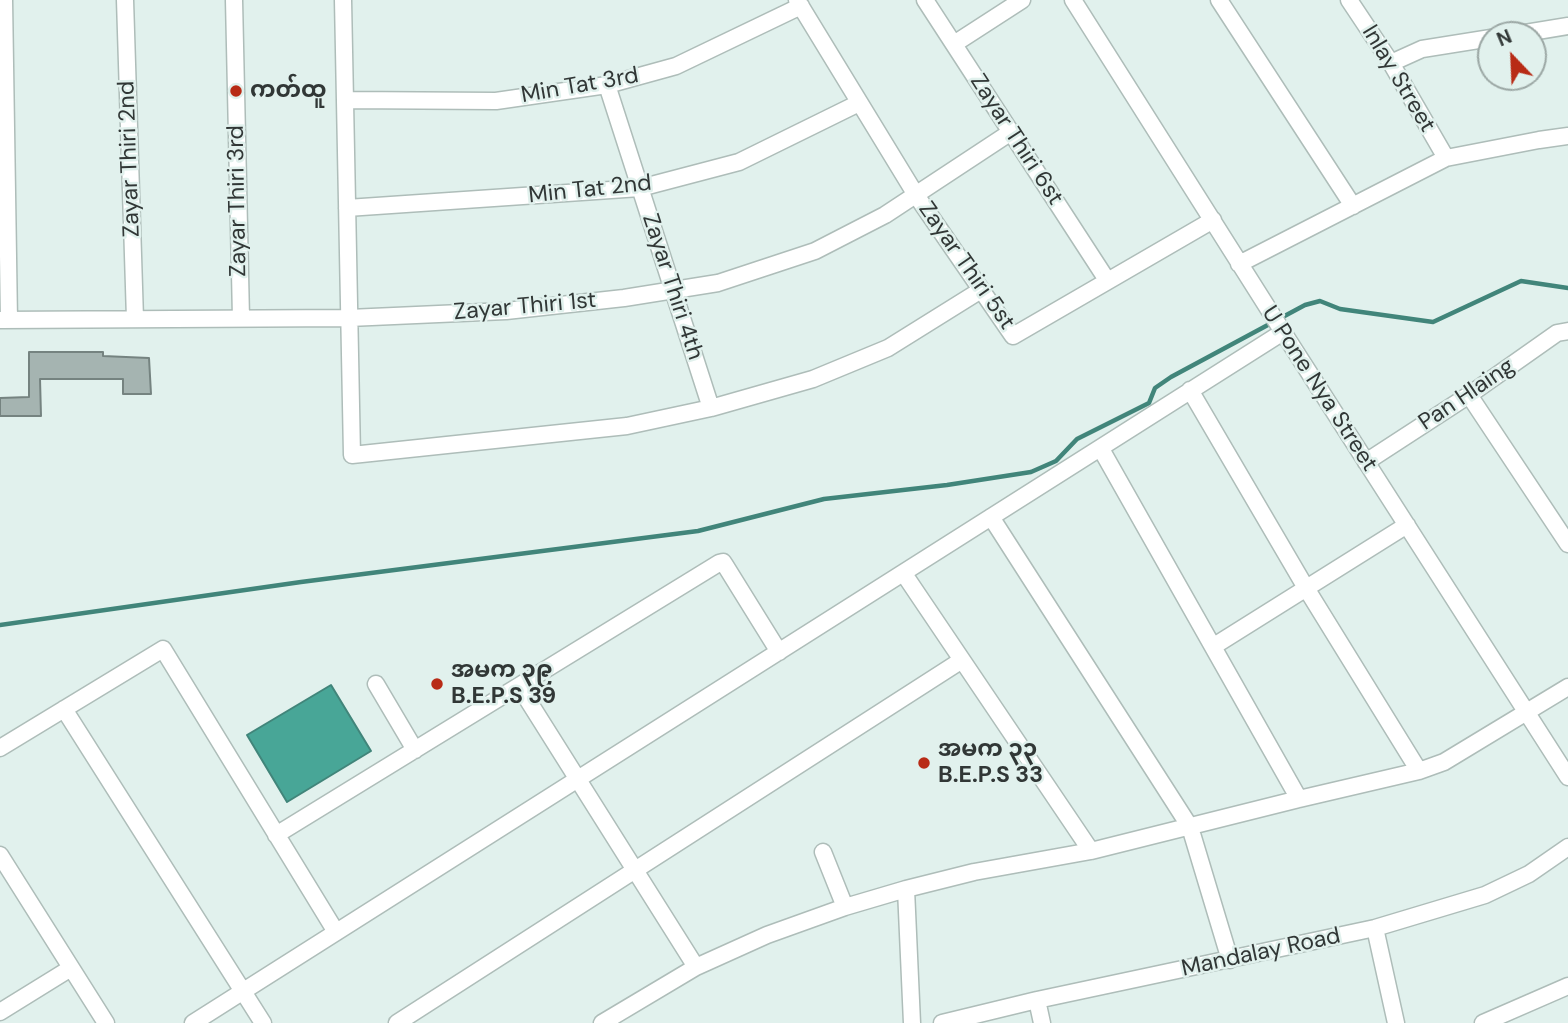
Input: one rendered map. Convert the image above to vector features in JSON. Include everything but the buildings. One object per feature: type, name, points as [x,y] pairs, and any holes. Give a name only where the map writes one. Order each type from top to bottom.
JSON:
[{"type":"street","points":[[4,0],[5,320]]},
{"type":"street","name":"Zayar Thiri 2nd","points":[[125,0],[135,319]]},
{"type":"street","name":"Zayar Thiri 3rd","points":[[234,0],[241,318]]},
{"type":"street","points":[[343,0],[352,455],[627,426],[711,408],[813,379],[888,348],[981,290]]},
{"type":"street","name":"Zayar Thiri 6st","points":[[925,0],[1107,280]]},
{"type":"street","points":[[954,44],[1022,0]]},
{"type":"street","name":"U Pone Nya Street","points":[[1073,0],[1568,777]]},
{"type":"street","points":[[1219,0],[1353,206]]},
{"type":"street","name":"Inlay Street","points":[[1349,0],[1391,63],[1446,159]]},
{"type":"street","name":"Min Tat 3rd","points":[[345,100],[496,101],[607,85],[676,66],[799,3]]},
{"type":"street","name":"Zayar Thiri 5st","points":[[799,3],[916,195],[1013,336],[1213,220]]},
{"type":"street","points":[[1547,29],[1568,26]]},
{"type":"street","points":[[1391,63],[1422,49],[1477,40]]},
{"type":"street","name":"Zayar Thiri 4th","points":[[607,85],[711,408]]},
{"type":"street","name":"Min Tat 2nd","points":[[347,208],[527,198],[640,188],[739,162],[859,103]]},
{"type":"street","name":"Zayar Thiri 1st","points":[[5,320],[349,318],[506,311],[624,298],[718,283],[815,251],[916,195],[1011,132]]},
{"type":"street","points":[[1239,264],[1446,159],[1568,136]]},
{"type":"street","name":"Pan Hlaing","points":[[1366,462],[1469,395],[1558,332],[1568,331]]},
{"type":"street","points":[[193,1023],[1283,332]]},
{"type":"street","points":[[1190,390],[1306,588],[1419,771]]},
{"type":"street","points":[[1469,395],[1568,544]]},
{"type":"street","points":[[1101,449],[1299,799]]},
{"type":"street","points":[[991,517],[1189,827],[1230,960]]},
{"type":"street","points":[[1214,646],[1407,525]]},
{"type":"street","points":[[276,835],[723,562],[779,652]]},
{"type":"street","points":[[904,574],[1091,851]]},
{"type":"street","points":[[0,748],[163,649],[336,932]]},
{"type":"street","points":[[397,1023],[636,872],[962,660]]},
{"type":"street","points":[[376,684],[415,750]]},
{"type":"street","points":[[519,686],[696,967]]},
{"type":"street","points":[[602,1023],[628,1016],[696,967],[767,935],[845,907],[974,872],[1091,851],[1419,771],[1444,762],[1568,687]]},
{"type":"street","points":[[64,709],[263,1023]]},
{"type":"street","name":"Mandalay Road","points":[[942,1023],[1037,999],[1375,928],[1485,895],[1529,874],[1568,847]]},
{"type":"street","points":[[822,852],[845,907]]},
{"type":"street","points":[[0,855],[106,1023]]},
{"type":"street","points":[[906,889],[912,1023]]},
{"type":"street","points":[[1375,928],[1396,1023]]},
{"type":"street","points":[[0,1012],[71,968]]},
{"type":"street","points":[[1483,1023],[1568,986]]},
{"type":"street","points":[[1037,999],[1042,1023]]},
{"type":"shaded area","points":[[331,685],[371,751],[287,802],[247,735]]},
{"type":"waterway","points":[[0,625],[301,582],[698,531],[824,499],[1031,472],[1056,461],[1077,439],[1149,403],[1155,388],[1171,377],[1305,305],[1320,301],[1340,309],[1433,322],[1521,281],[1568,288]]},
{"type":"place","name":"ကတ်ထူ","points":[[236,91]]},
{"type":"place","name":"အမက ၃၉ B.E.P.S 39","points":[[437,684]]},
{"type":"place","name":"အမက ၃၃ B.E.P.S 33","points":[[924,763]]}]
